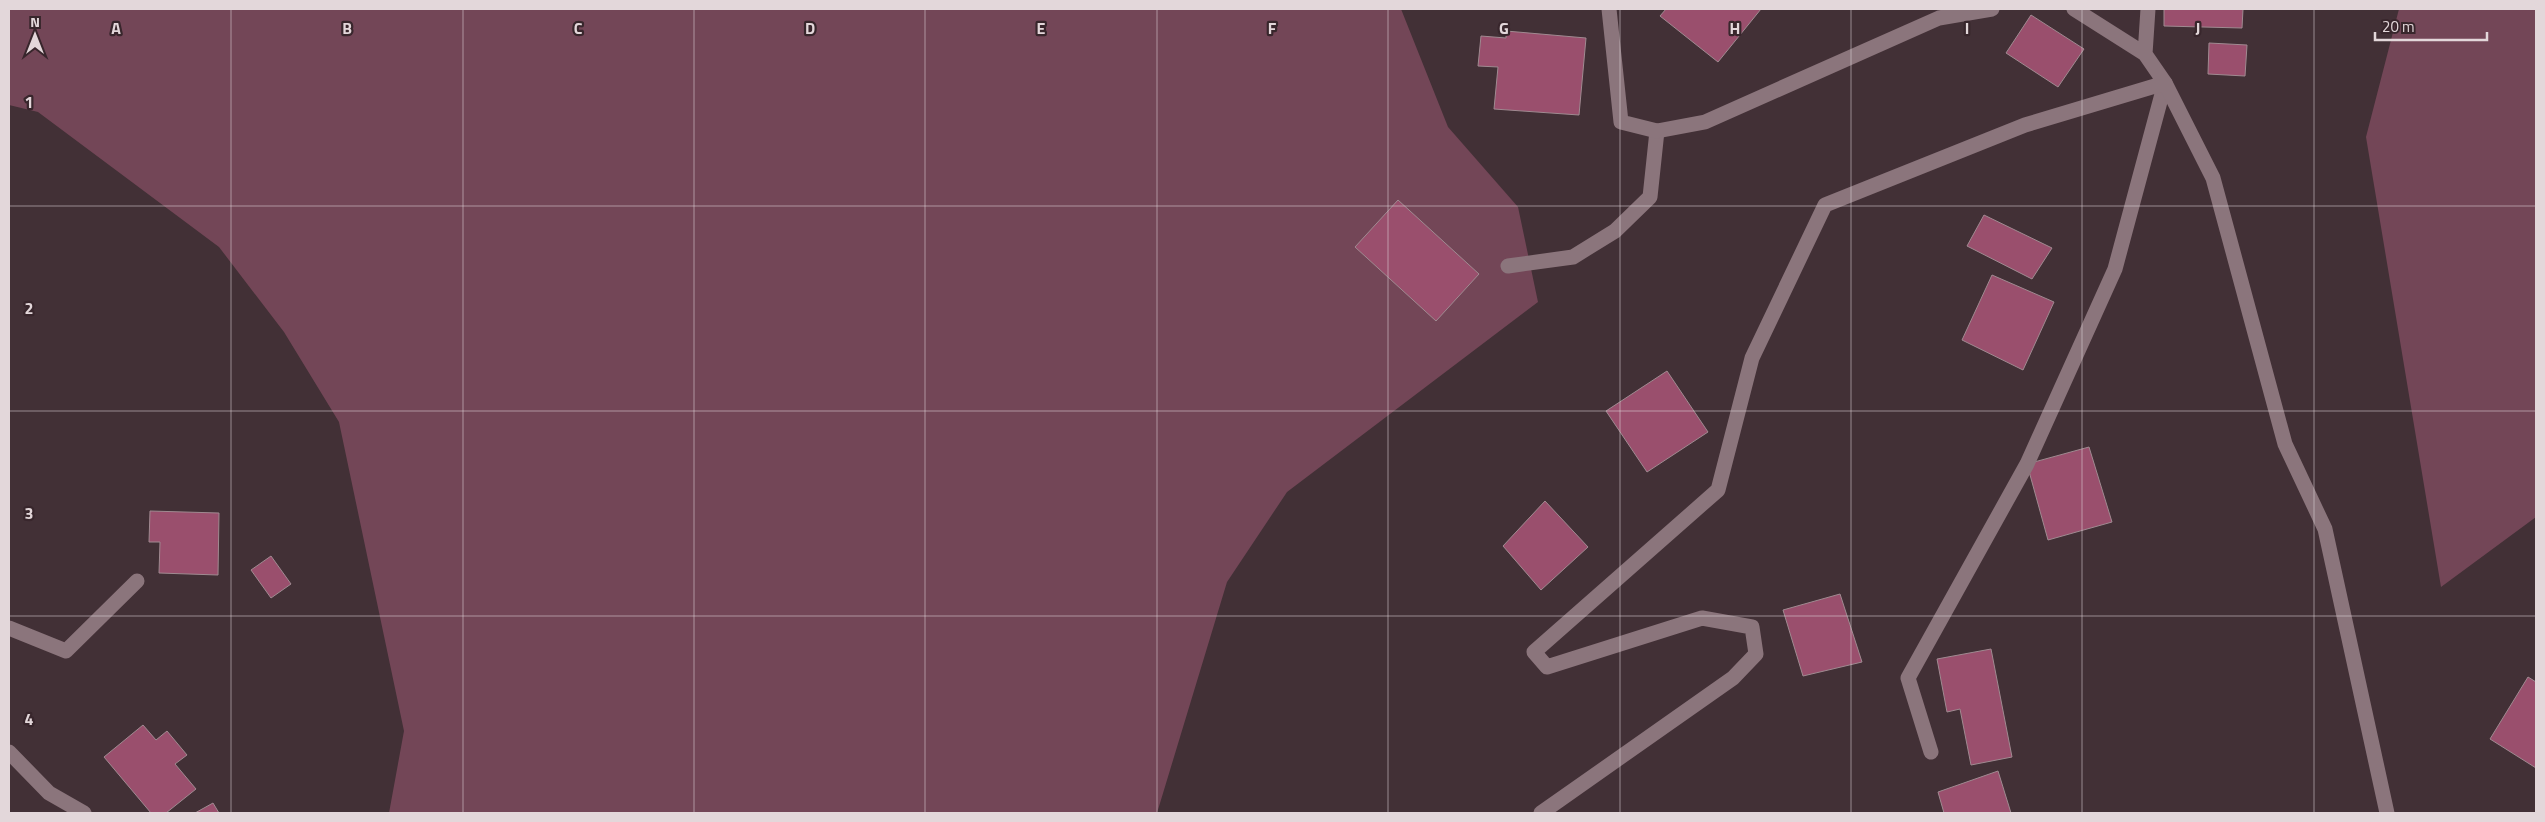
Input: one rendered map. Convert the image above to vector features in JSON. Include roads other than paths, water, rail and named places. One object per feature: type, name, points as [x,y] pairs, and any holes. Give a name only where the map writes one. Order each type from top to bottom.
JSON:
[{"type":"street","points":[[1609,9],[1621,122],[1657,131],[1705,122],[1939,18],[1992,9]]},
{"type":"street","points":[[2074,9],[2145,54],[2165,83],[2213,178],[2285,444],[2325,529],[2387,813]]},
{"type":"street","points":[[2145,54],[2148,9]]},
{"type":"street","points":[[1930,752],[1908,678],[2027,464],[2115,269],[2165,83]]},
{"type":"street","points":[[1541,813],[1733,678],[1756,654],[1752,627],[1702,618],[1547,667],[1534,652],[1718,490],[1752,358],[1825,205],[2025,125],[2165,83]]},
{"type":"street","points":[[1508,266],[1573,258],[1615,231],[1650,197],[1657,131]]},
{"type":"street","points":[[9,628],[66,650],[137,581]]},
{"type":"street","points":[[9,752],[49,793],[84,813]]}]
